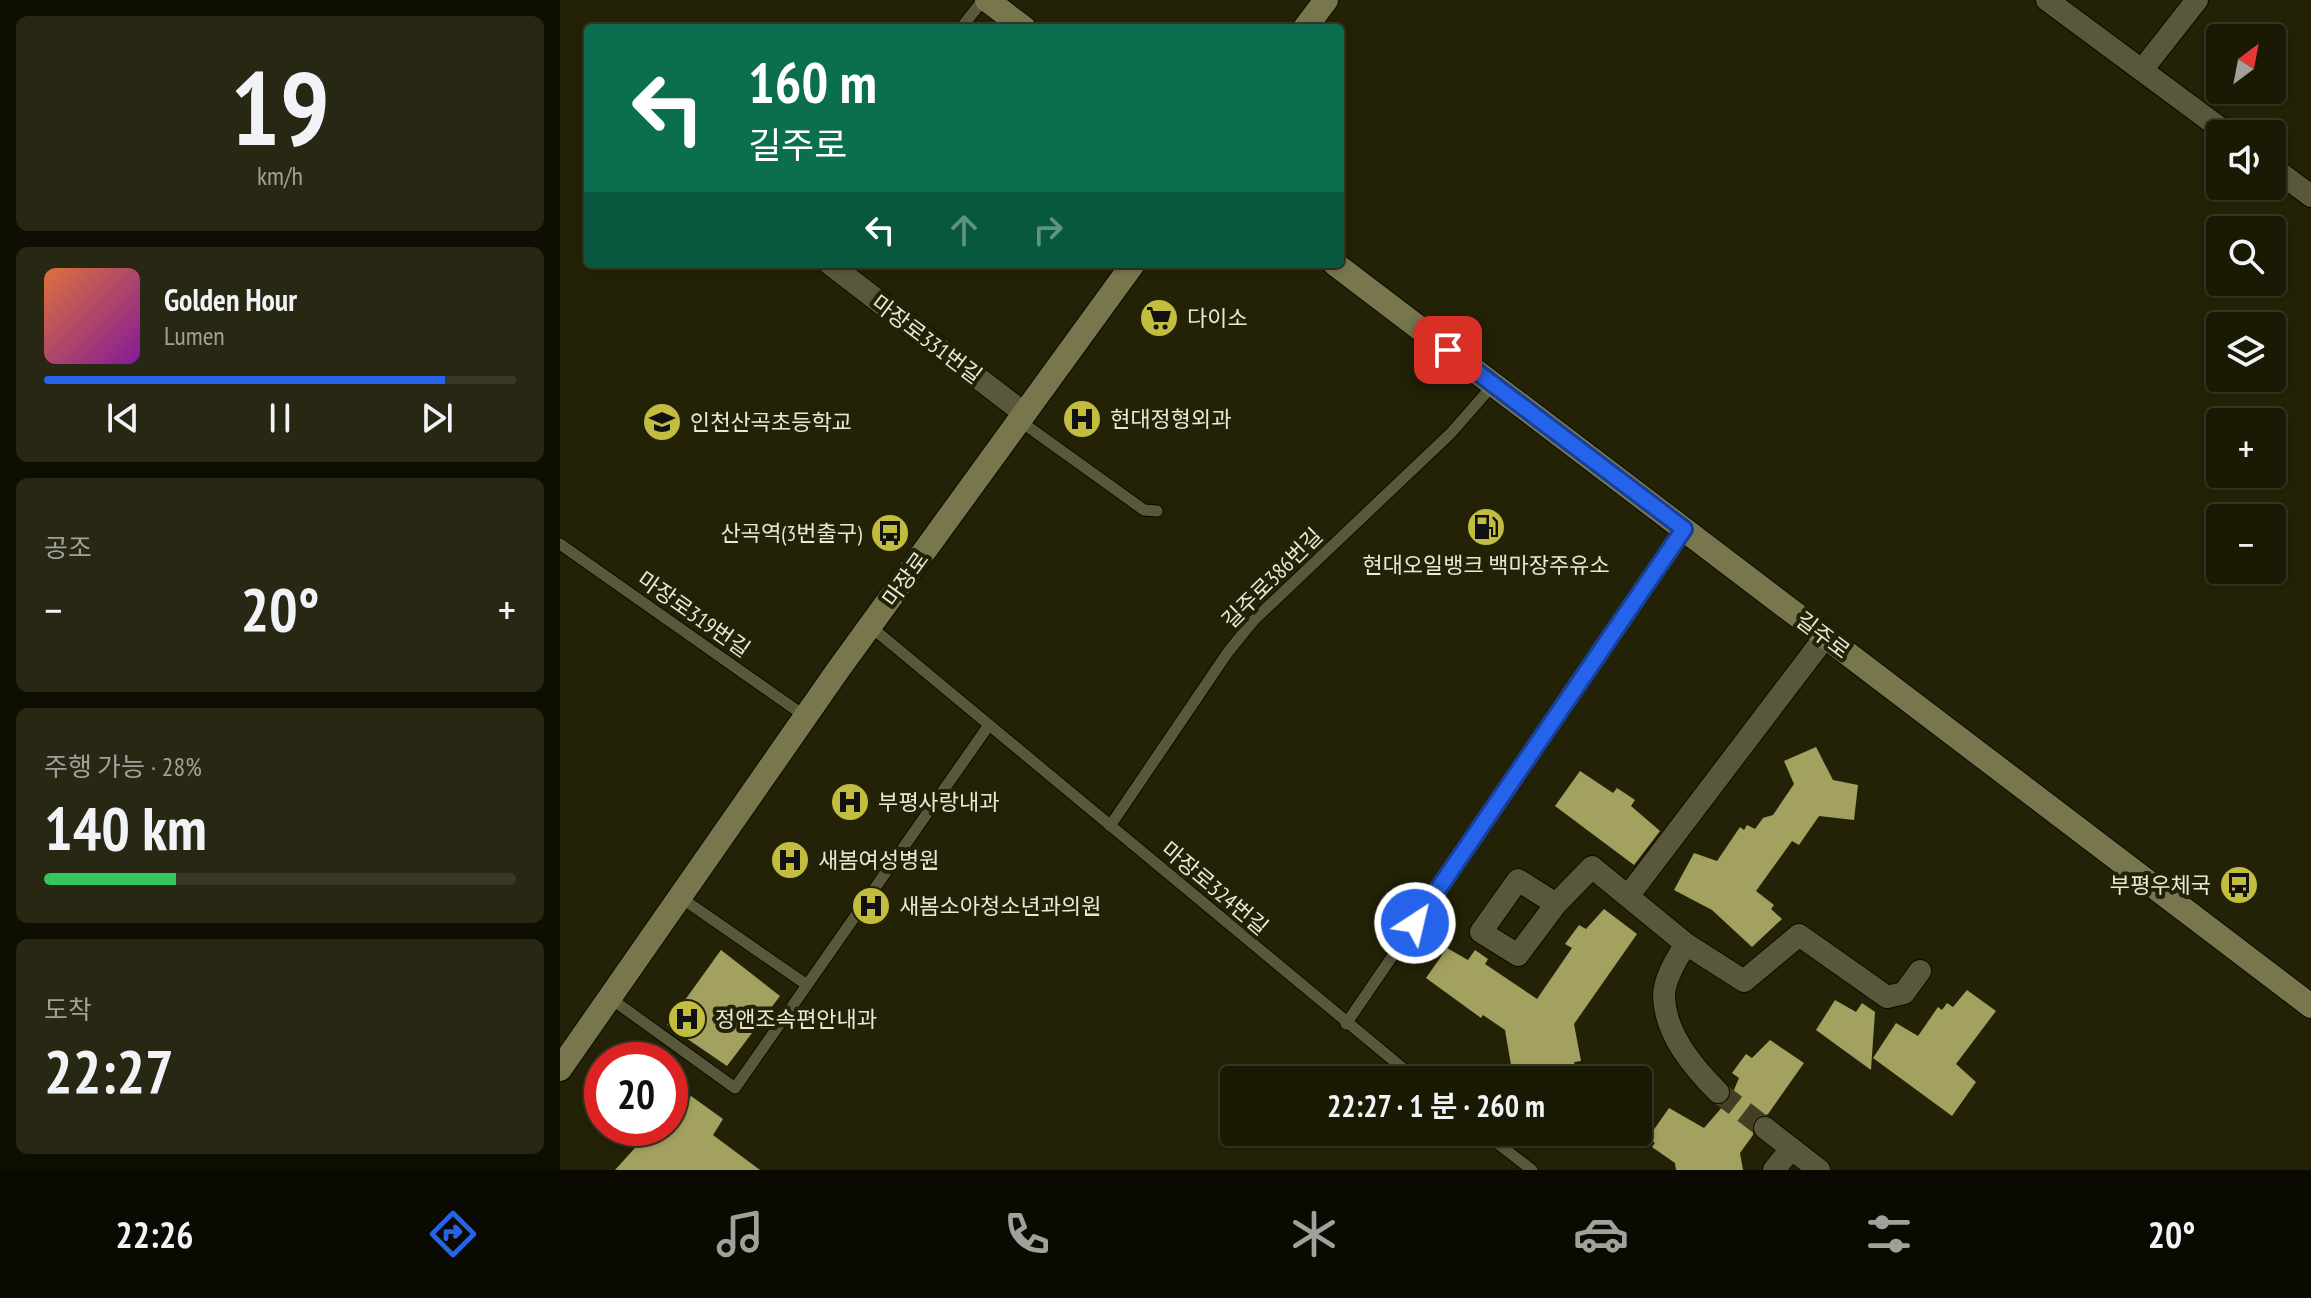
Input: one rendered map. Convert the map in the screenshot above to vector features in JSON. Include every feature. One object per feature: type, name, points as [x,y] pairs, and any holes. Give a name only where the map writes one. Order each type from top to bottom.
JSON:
[{"type":"main road","points":[[985,0],[1018,24]]},
{"type":"main road","points":[[1308,24],[1326,0]]},
{"type":"main road","name":"마장로","points":[[560,1069],[870,626],[1130,268]]},
{"type":"main road","name":"길주로","points":[[1340,268],[2311,1006]]},
{"type":"street","points":[[2047,0],[2209,120]]},
{"type":"street","points":[[2142,70],[2197,0]]},
{"type":"street","points":[[2286,177],[2311,196]]},
{"type":"street","name":"마장로331번길","points":[[835,268],[1023,417]]},
{"type":"street","points":[[1629,895],[1825,637]]},
{"type":"street","points":[[1556,904],[1592,867],[1686,944],[1744,981],[1799,935],[1887,997],[1904,993],[1920,971]]},
{"type":"street","points":[[1686,944],[1674,964],[1664,995],[1684,1058],[1718,1092]]},
{"type":"street","points":[[1765,1128],[1819,1170]]},
{"type":"street","points":[[1774,1170],[1791,1149]]},
{"type":"lane","points":[[964,24],[985,0]]},
{"type":"lane","name":"길주로386번길","points":[[1110,826],[1228,652],[1254,620],[1451,433],[1493,384]]},
{"type":"lane","points":[[1023,417],[1144,510],[1157,511]]},
{"type":"lane","points":[[1346,1024],[1684,529]]},
{"type":"lane","name":"마장로319번길","points":[[560,544],[806,717]]},
{"type":"lane","name":"마장로324번길","points":[[870,626],[1399,1066]]},
{"type":"lane","points":[[610,998],[735,1088],[989,725]]},
{"type":"lane","points":[[680,897],[807,985]]},
{"type":"lane","points":[[1501,1146],[1532,1170]]},
{"type":"building","points":[[1816,747],[1833,780],[1858,785],[1854,820],[1819,816],[1799,845],[1792,841],[1756,891],[1774,905],[1771,909],[1782,919],[1752,947],[1712,910],[1674,890],[1694,853],[1717,861],[1740,827],[1744,830],[1747,825],[1755,829],[1763,818],[1773,815],[1794,784],[1784,761]]},
{"type":"building","points":[[1580,771],[1613,793],[1617,788],[1635,800],[1631,806],[1660,831],[1634,865],[1555,806]]},
{"type":"building","points":[[1604,909],[1637,934],[1574,1024],[1581,1061],[1574,1062],[1575,1066],[1511,1066],[1505,1030],[1483,1015],[1481,1018],[1426,978],[1447,948],[1468,960],[1475,950],[1488,959],[1485,964],[1537,999],[1572,948],[1565,944],[1579,925],[1586,929]]},
{"type":"building","points":[[721,950],[780,996],[727,1066],[667,1025]]},
{"type":"building","points":[[1967,990],[1996,1011],[1956,1064],[1976,1082],[1952,1116],[1873,1058],[1896,1023],[1918,1036],[1938,1007],[1942,1010],[1947,1003],[1953,1007]]},
{"type":"building","points":[[1835,1000],[1856,1012],[1862,1003],[1875,1012],[1871,1070],[1816,1030]]},
{"type":"building","points":[[1770,1040],[1804,1063],[1768,1114],[1754,1120],[1753,1135],[1740,1153],[1743,1170],[1676,1170],[1675,1163],[1652,1147],[1655,1143],[1652,1132],[1669,1108],[1704,1128],[1731,1097],[1739,1078],[1732,1073],[1746,1054],[1752,1058]]},
{"type":"building","points":[[691,1096],[723,1119],[713,1135],[760,1170],[615,1170],[637,1146],[688,1146],[688,1100]]},
{"type":"tunnel","points":[[1718,1092],[1765,1128]]},
{"type":"place","name":"다이소","points":[[1159,318]]},
{"type":"place","name":"현대정형외과","points":[[1082,419]]},
{"type":"place","name":"인천산곡초등학교","points":[[662,422]]},
{"type":"place","name":"현대오일뱅크 백마장주유소","points":[[1486,527]]},
{"type":"place","name":"산곡역(3번출구)","points":[[890,533]]},
{"type":"place","name":"부평사랑내과","points":[[850,802]]},
{"type":"place","name":"새봄여성병원","points":[[790,860]]},
{"type":"place","name":"부평우체국","points":[[2239,885]]},
{"type":"place","name":"새봄소아청소년과의원","points":[[871,906]]},
{"type":"place","name":"정앤조속편안내과","points":[[687,1019]]},
{"type":"route","points":[[1415,923],[1684,529],[1448,350]]}]
